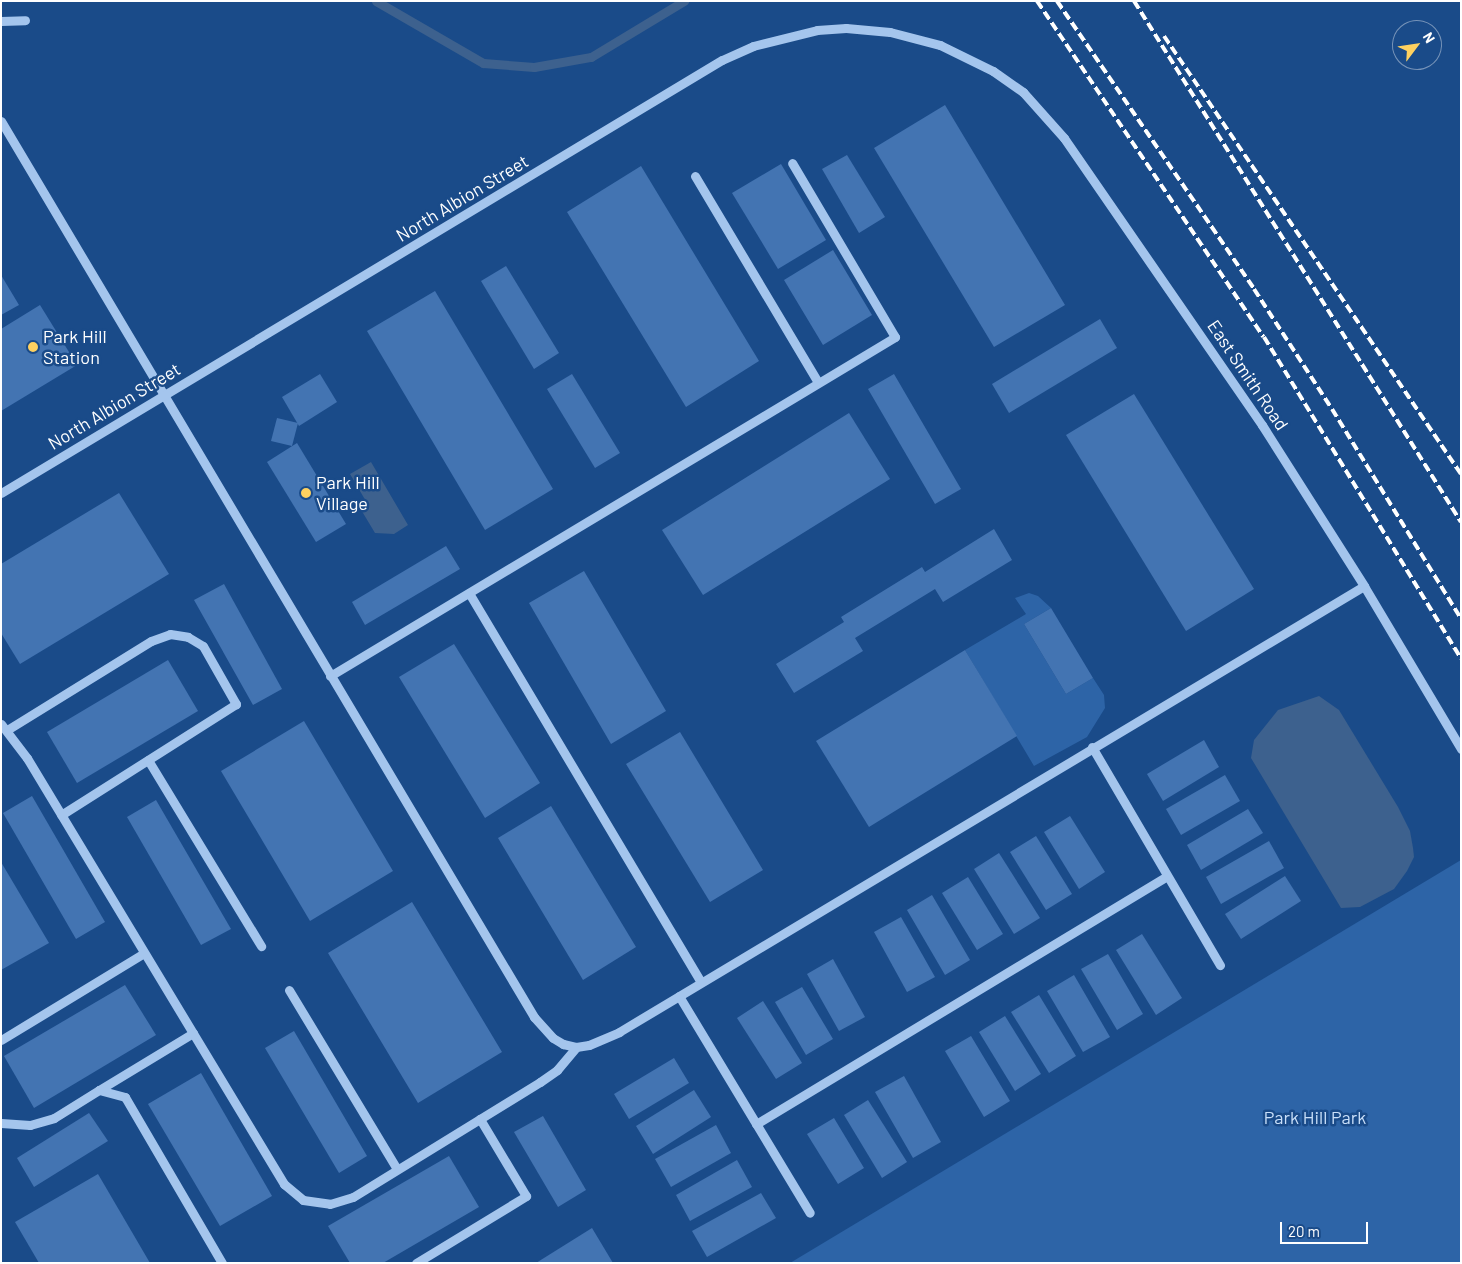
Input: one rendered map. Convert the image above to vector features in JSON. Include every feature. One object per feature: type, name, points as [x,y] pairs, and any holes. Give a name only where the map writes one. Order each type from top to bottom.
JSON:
[{"type":"street","points":[[1,21],[25,20]]},
{"type":"street","name":"North Albion Street","points":[[1,493],[162,394],[687,81],[753,46],[803,32],[846,28],[919,39],[965,56]]},
{"type":"street","name":"East Smith Road","points":[[965,56],[1023,92],[1064,138],[1176,297],[1364,586],[1461,749]]},
{"type":"street","points":[[1,121],[534,1018],[553,1038],[576,1047]]},
{"type":"street","points":[[330,676],[895,337],[792,163]]},
{"type":"street","points":[[695,176],[818,382]]},
{"type":"street","points":[[62,815],[236,704],[203,646],[188,637],[170,634],[151,641],[4,727],[62,815],[284,1184],[298,1196],[315,1203],[342,1201],[398,1169],[557,1070],[576,1047],[606,1039],[1364,586]]},
{"type":"street","points":[[469,593],[702,982]]},
{"type":"street","points":[[1092,747],[1220,965]]},
{"type":"street","points":[[148,760],[261,946]]},
{"type":"street","points":[[756,1124],[1167,876]]},
{"type":"street","points":[[1,1040],[144,953]]},
{"type":"street","points":[[289,990],[398,1169]]},
{"type":"street","points":[[679,996],[810,1213]]},
{"type":"street","points":[[1,1123],[30,1125],[54,1118],[192,1033]]},
{"type":"street","points":[[99,1090],[125,1097],[222,1263]]},
{"type":"street","points":[[416,1263],[526,1196],[480,1119]]},
{"type":"green space","points":[[1029,593],[1038,596],[1051,608],[1024,624],[1066,694],[1093,678],[1104,695],[1105,708],[1087,737],[1034,766],[965,650],[1026,614],[1015,598]]},
{"type":"green space","name":"Park Hill Park","points":[[1461,860],[1461,1263],[790,1263]]},
{"type":"shaded area","points":[[371,462],[408,525],[394,534],[375,533],[360,508],[367,503],[350,474]]},
{"type":"shaded area","points":[[1319,696],[1339,710],[1398,807],[1410,831],[1414,857],[1407,871],[1394,889],[1360,907],[1341,908],[1251,758],[1254,740],[1278,710]]},
{"type":"building","points":[[945,105],[1065,305],[994,347],[874,148]]},
{"type":"building","points":[[847,155],[885,217],[859,233],[822,169]]},
{"type":"building","points":[[781,164],[826,240],[778,269],[732,193]]},
{"type":"building","points":[[641,166],[759,361],[686,407],[567,212]]},
{"type":"building","points":[[833,250],[872,315],[823,345],[784,280]]},
{"type":"building","points":[[506,266],[559,353],[534,369],[481,281]]},
{"type":"building","points":[[1,275],[19,305],[1,315]]},
{"type":"building","points":[[435,291],[553,489],[485,530],[367,331]]},
{"type":"building","name":"Park Hill Station","points":[[40,305],[77,365],[1,411],[1,329]]},
{"type":"building","points":[[1100,319],[1117,348],[1009,413],[992,384]]},
{"type":"building","points":[[320,374],[337,402],[299,426],[282,397]]},
{"type":"building","points":[[572,374],[620,453],[595,468],[547,389]]},
{"type":"building","points":[[894,374],[961,489],[935,504],[868,389]]},
{"type":"building","points":[[1134,394],[1254,589],[1186,631],[1066,435]]},
{"type":"building","points":[[849,413],[890,479],[703,595],[662,530]]},
{"type":"building","points":[[277,418],[298,423],[292,446],[271,441]]},
{"type":"building","name":"Park Hill Village","points":[[297,443],[346,524],[316,542],[267,462]]},
{"type":"building","points":[[119,493],[169,574],[20,664],[1,633],[1,564]]},
{"type":"building","points":[[994,529],[1012,560],[943,602],[935,589],[855,638],[863,651],[794,693],[776,664],[844,622],[841,617],[922,567],[925,572]]},
{"type":"building","points":[[446,546],[460,569],[365,625],[352,602]]},
{"type":"building","points":[[584,571],[666,711],[611,744],[529,603]]},
{"type":"building","points":[[224,584],[282,689],[253,705],[194,600]]},
{"type":"building","points":[[1051,608],[1093,678],[1066,694],[1024,624]]},
{"type":"building","points":[[454,644],[540,783],[485,818],[399,677]]},
{"type":"building","points":[[965,650],[1017,736],[869,827],[816,741]]},
{"type":"building","points":[[168,660],[198,711],[77,783],[47,732]]},
{"type":"building","points":[[304,721],[393,871],[310,921],[221,771]]},
{"type":"building","points":[[680,732],[763,870],[710,902],[626,764]]},
{"type":"building","points":[[1204,740],[1219,767],[1163,801],[1147,774]]},
{"type":"building","points":[[1225,775],[1240,801],[1181,835],[1166,809]]},
{"type":"building","points":[[32,796],[105,922],[76,939],[3,813]]},
{"type":"building","points":[[156,800],[231,929],[201,945],[127,817]]},
{"type":"building","points":[[551,806],[636,947],[583,980],[498,838]]},
{"type":"building","points":[[1248,809],[1263,833],[1201,870],[1187,845]]},
{"type":"building","points":[[1070,816],[1105,872],[1079,889],[1044,832]]},
{"type":"building","points":[[1036,836],[1072,894],[1046,910],[1010,852]]},
{"type":"building","points":[[1269,841],[1284,868],[1221,904],[1206,877]]},
{"type":"building","points":[[999,853],[1040,918],[1014,934],[974,869]]},
{"type":"building","points":[[1,862],[49,943],[1,970]]},
{"type":"building","points":[[1285,876],[1301,901],[1241,939],[1225,914]]},
{"type":"building","points":[[968,877],[1003,934],[977,950],[942,893]]},
{"type":"building","points":[[932,895],[970,960],[945,975],[907,910]]},
{"type":"building","points":[[412,902],[502,1052],[418,1103],[328,953]]},
{"type":"building","points":[[901,917],[935,977],[907,992],[874,932]]},
{"type":"building","points":[[1142,934],[1182,998],[1156,1015],[1116,950]]},
{"type":"building","points":[[1108,954],[1143,1014],[1117,1030],[1081,969]]},
{"type":"building","points":[[833,959],[865,1017],[839,1031],[807,974]]},
{"type":"building","points":[[1074,975],[1110,1037],[1083,1052],[1047,991]]},
{"type":"building","points":[[125,985],[156,1035],[34,1108],[4,1056]]},
{"type":"building","points":[[802,987],[833,1039],[806,1055],[775,1002]]},
{"type":"building","points":[[1039,995],[1076,1056],[1049,1073],[1011,1012]]},
{"type":"building","points":[[763,1001],[802,1063],[776,1079],[737,1018]]},
{"type":"building","points":[[1005,1016],[1041,1074],[1015,1091],[979,1032]]},
{"type":"building","points":[[294,1031],[367,1156],[339,1173],[265,1048]]},
{"type":"building","points":[[971,1036],[1010,1101],[984,1117],[945,1051]]},
{"type":"building","points":[[674,1058],[689,1083],[629,1119],[614,1094]]},
{"type":"building","points":[[201,1073],[272,1196],[220,1226],[148,1104]]},
{"type":"building","points":[[904,1076],[941,1142],[913,1158],[875,1092]]},
{"type":"building","points":[[694,1090],[711,1117],[653,1154],[636,1126]]},
{"type":"building","points":[[868,1100],[907,1162],[882,1178],[844,1115]]},
{"type":"building","points":[[89,1113],[108,1141],[34,1187],[17,1158]]},
{"type":"building","points":[[543,1116],[586,1190],[558,1207],[514,1132]]},
{"type":"building","points":[[834,1118],[864,1168],[838,1184],[807,1134]]},
{"type":"building","points":[[716,1125],[731,1153],[671,1187],[655,1159]]},
{"type":"building","points":[[449,1156],[479,1207],[383,1263],[350,1263],[328,1226]]},
{"type":"building","points":[[737,1160],[752,1187],[690,1221],[676,1195]]},
{"type":"building","points":[[98,1174],[150,1263],[39,1263],[15,1222]]},
{"type":"building","points":[[761,1193],[776,1218],[707,1257],[692,1231]]},
{"type":"building","points":[[592,1228],[613,1263],[536,1263]]},
{"type":"waterway","points":[[376,1],[483,63],[534,67],[591,57],[684,1]]},
{"type":"railway","points":[[1037,1],[1264,337],[1461,658]]},
{"type":"railway","points":[[1057,1],[1254,289],[1332,409],[1461,619]]},
{"type":"railway","points":[[1134,1],[1461,522]]},
{"type":"railway","points":[[1164,36],[1461,474]]},
{"type":"place","name":"Park Hill Station","points":[[33,347]]},
{"type":"place","name":"Park Hill Village","points":[[306,493]]}]
